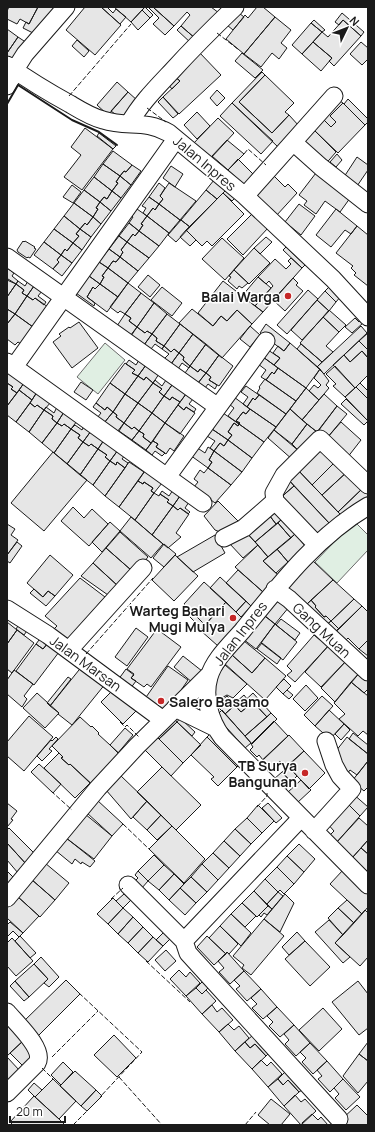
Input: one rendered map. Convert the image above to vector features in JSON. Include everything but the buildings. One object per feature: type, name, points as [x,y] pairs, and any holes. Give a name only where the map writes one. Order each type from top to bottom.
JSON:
[{"type":"street","points":[[7,86],[11,68],[26,54],[66,7]]},
{"type":"street","points":[[129,124],[137,110],[152,92],[197,44],[235,7]]},
{"type":"street","name":"Jalan Inpres","points":[[11,68],[66,102],[98,119],[110,122],[144,124],[158,127],[169,133],[245,196],[333,279],[368,317]]},
{"type":"street","points":[[245,196],[334,96]]},
{"type":"street","points":[[176,139],[63,297],[10,364],[204,503]]},
{"type":"street","points":[[293,142],[321,168],[368,204]]},
{"type":"street","points":[[7,257],[218,407]]},
{"type":"street","points":[[167,477],[266,341]]},
{"type":"street","points":[[317,545],[275,501],[274,493],[284,475],[320,439],[368,486]]},
{"type":"street","points":[[224,538],[244,528],[275,501]]},
{"type":"street","name":"Jalan Inpres","points":[[368,506],[343,523],[290,571],[220,658],[210,674],[207,688],[208,706],[216,728],[235,751],[368,885]]},
{"type":"street","points":[[69,650],[143,568]]},
{"type":"street","name":"Gang Muan","points":[[275,589],[289,599],[368,672]]},
{"type":"street","name":"Jalan Marsan","points":[[7,609],[48,634],[163,720]]},
{"type":"street","points":[[7,898],[98,788],[163,720],[210,674]]},
{"type":"street","points":[[175,708],[216,728]]},
{"type":"street","points":[[314,831],[352,788],[340,776],[334,765],[326,741]]},
{"type":"street","points":[[184,941],[301,818]]},
{"type":"street","points":[[128,886],[184,941],[188,953],[339,1119]]},
{"type":"street","points":[[7,1012],[34,1045],[38,1052],[39,1060],[7,1093]]},
{"type":"green space","points":[[105,343],[125,360],[98,394],[77,377]]},
{"type":"green space","points":[[354,521],[368,535],[368,550],[337,583],[315,562]]},
{"type":"fence","points":[[69,96],[131,24]]},
{"type":"fence","points":[[217,33],[239,50]]},
{"type":"fence","points":[[147,108],[166,122]]},
{"type":"fence","points":[[244,154],[248,149],[266,165]]},
{"type":"fence","points":[[86,654],[153,578]]},
{"type":"fence","points":[[120,722],[125,727],[127,725],[139,737]]},
{"type":"fence","points":[[51,791],[72,810]]},
{"type":"fence","points":[[257,807],[267,796],[267,793]]},
{"type":"fence","points":[[123,824],[150,850]]},
{"type":"fence","points":[[111,899],[123,888]]},
{"type":"fence","points":[[146,961],[190,1002]]},
{"type":"fence","points":[[79,993],[142,1052],[100,1097]]},
{"type":"fence","points":[[52,1057],[98,1011]]},
{"type":"fence","points":[[42,1068],[54,1080]]},
{"type":"fence","points":[[119,1077],[162,1125]]},
{"type":"fence","points":[[73,1125],[87,1111]]},
{"type":"fence","points":[[245,1125],[256,1112]]},
{"type":"wall","points":[[7,104],[18,85],[72,120],[99,132],[117,145]]},
{"type":"place","name":"Balai Warga","points":[[288,296]]},
{"type":"place","name":"Warteg Bahari Mugi Mulya","points":[[233,618]]},
{"type":"place","name":"Salero Basamo","points":[[161,701]]},
{"type":"place","name":"TB Surya Bangunan","points":[[305,773]]}]
